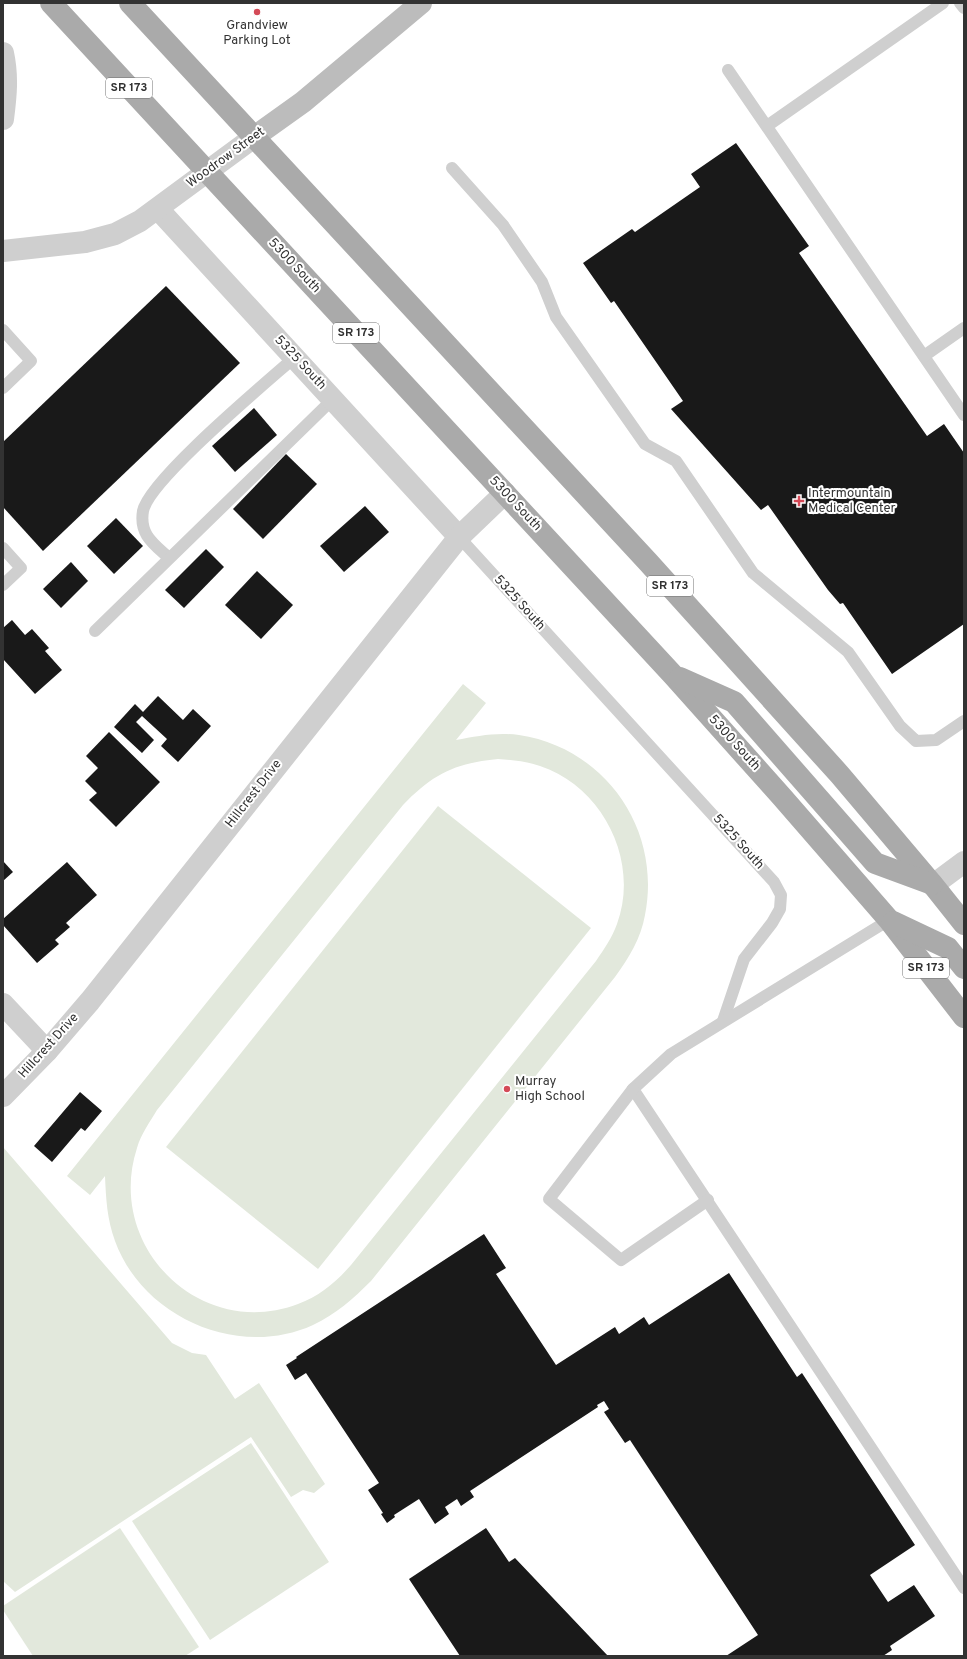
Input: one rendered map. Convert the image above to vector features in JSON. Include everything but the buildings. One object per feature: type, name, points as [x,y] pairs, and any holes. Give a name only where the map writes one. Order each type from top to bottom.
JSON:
[{"type":"main road","name":"5300 South","points":[[51,3],[673,675],[782,796],[888,920],[964,1017]]},
{"type":"main road","name":"SR 173","points":[[130,3],[664,580],[840,775],[964,924]]},
{"type":"main road","points":[[673,675],[734,702],[875,863],[933,885]]},
{"type":"main road","points":[[888,920],[948,948],[964,968]]},
{"type":"street","name":"Woodrow Street","points":[[3,251],[85,242],[115,234],[140,221],[303,102],[421,3]]},
{"type":"street","points":[[3,53],[7,76],[3,119]]},
{"type":"street","name":"5325 South","points":[[158,209],[459,537]]},
{"type":"street","name":"Hillcrest Drive","points":[[3,1096],[47,1051],[172,899],[274,768],[459,537],[505,493]]},
{"type":"street","points":[[933,885],[964,862]]},
{"type":"street","points":[[3,1004],[47,1051]]},
{"type":"lane","points":[[767,126],[943,3]]},
{"type":"lane","points":[[960,3],[964,8]]},
{"type":"lane","points":[[728,70],[964,415]]},
{"type":"lane","points":[[452,168],[502,225],[542,282],[556,317],[645,444],[676,461],[753,573],[848,652],[900,726],[916,741],[936,740],[964,721]]},
{"type":"lane","points":[[924,356],[964,328]]},
{"type":"lane","points":[[3,330],[31,361],[3,388]]},
{"type":"lane","points":[[169,558],[148,539],[144,526],[143,510],[152,494],[200,441],[295,358]]},
{"type":"lane","points":[[95,631],[333,399]]},
{"type":"lane","name":"5325 South","points":[[459,537],[774,882],[781,895],[780,909],[772,923],[744,959],[723,1021]]},
{"type":"lane","points":[[3,548],[21,568],[3,585]]},
{"type":"lane","points":[[708,1200],[621,1260],[549,1199],[633,1088],[671,1054],[888,920]]},
{"type":"lane","points":[[633,1088],[964,1588]]},
{"type":"shaded area","points":[[463,684],[486,703],[456,740],[487,735],[511,734],[550,743],[577,757],[601,775],[621,798],[635,824],[645,852],[648,883],[645,915],[641,932],[630,955],[615,977],[371,1281],[337,1311],[313,1325],[284,1334],[255,1337],[225,1334],[197,1325],[170,1310],[147,1291],[129,1268],[115,1241],[110,1225],[106,1201],[105,1176],[90,1195],[67,1176]],"holes":[[[498,759],[535,764],[562,776],[582,791],[598,809],[611,829],[619,852],[624,876],[623,900],[617,924],[610,939],[596,961],[351,1265],[333,1283],[306,1301],[262,1312],[227,1309],[196,1297],[169,1277],[148,1250],[135,1219],[131,1184],[137,1148],[146,1128],[157,1110],[403,805],[424,785],[446,772],[457,767]]]},
{"type":"shaded area","points":[[438,806],[591,928],[318,1269],[166,1147]]},
{"type":"shaded area","points":[[3,1147],[172,1343],[192,1353],[206,1355],[235,1399],[259,1383],[325,1484],[314,1493],[303,1490],[291,1497],[251,1437],[15,1592],[3,1581]]},
{"type":"shaded area","points":[[251,1443],[329,1562],[210,1640],[132,1521]]},
{"type":"shaded area","points":[[120,1528],[199,1647],[185,1656],[33,1656],[3,1610],[3,1606]]},
{"type":"place","name":"Grandview Parking Lot","points":[[257,12]]},
{"type":"place","name":"Intermountain Medical Center","points":[[799,501]]},
{"type":"place","name":"Murray High School","points":[[507,1089]]}]
